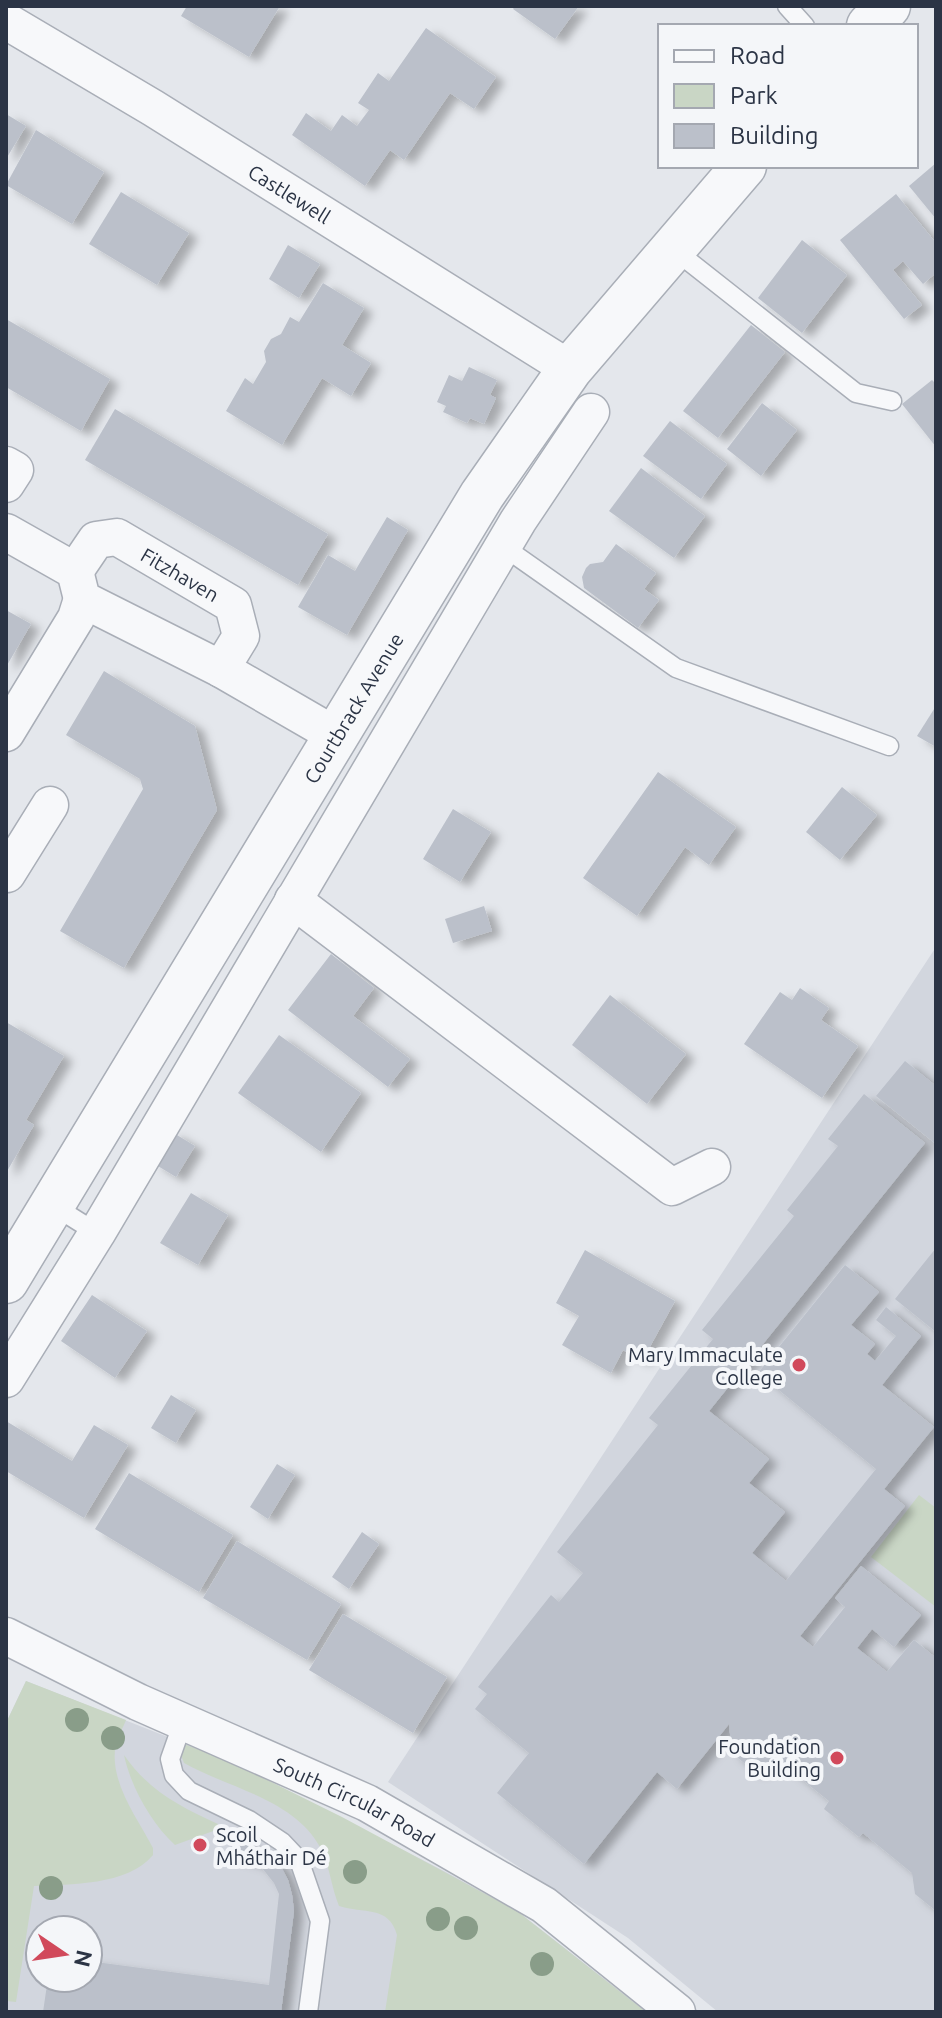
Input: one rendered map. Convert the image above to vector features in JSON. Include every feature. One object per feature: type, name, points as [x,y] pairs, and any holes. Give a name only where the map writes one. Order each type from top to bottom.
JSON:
[{"type":"street","points":[[871,24],[888,6]]},
{"type":"street","name":"Castlewell","points":[[6,21],[153,108],[570,369]]},
{"type":"street","name":"Courtbrack Avenue","points":[[6,1281],[482,495],[570,369],[742,168]]},
{"type":"street","points":[[6,1379],[97,1233],[511,534],[591,412]]},
{"type":"street","points":[[6,465],[15,470],[6,484]]},
{"type":"street","points":[[482,495],[511,534]]},
{"type":"street","points":[[6,532],[78,585],[335,735]]},
{"type":"street","name":"Fitzhaven","points":[[6,733],[76,618],[78,585],[96,540],[117,537],[233,605],[241,636],[221,669]]},
{"type":"street","points":[[6,875],[50,805]]},
{"type":"street","points":[[293,900],[672,1187],[712,1167]]},
{"type":"street","name":"South Circular Road","points":[[6,1636],[138,1702],[367,1803],[544,1905],[677,2012]]},
{"type":"lane","points":[[787,6],[803,24]]},
{"type":"lane","points":[[672,248],[856,393],[892,401]]},
{"type":"lane","points":[[511,534],[676,668],[889,746]]},
{"type":"lane","points":[[54,1206],[97,1233]]},
{"type":"lane","points":[[183,1722],[170,1759],[174,1775],[189,1791],[249,1820],[282,1842],[299,1860],[320,1921],[308,2012]]},
{"type":"shaded area","name":"Mary Immaculate College","points":[[936,947],[936,2012],[718,2012],[628,1938],[388,1782]]},
{"type":"shaded area","name":"Scoil Mháthair Dé","points":[[26,1681],[231,1762],[446,1872],[517,1911],[647,2012],[6,2012],[6,1723]]},
{"type":"green space","points":[[919,1495],[936,1508],[936,1607],[871,1557]]},
{"type":"green space","points":[[26,1681],[126,1720],[116,1743],[116,1771],[126,1798],[153,1848],[153,1855],[142,1865],[113,1878],[34,1886],[30,1914],[24,1914],[24,1950],[16,2002],[6,2001],[6,1723]]},
{"type":"green space","points":[[184,1744],[231,1762],[342,1817],[517,1911],[646,2012],[385,2012],[397,1935],[393,1925],[374,1912],[339,1906],[323,1854],[308,1831],[294,1817],[259,1796],[184,1763],[181,1755]]},
{"type":"green space","points":[[124,1755],[154,1788],[218,1824],[216,1830],[175,1845],[143,1804]]},
{"type":"building","points":[[187,6],[280,6],[249,57],[181,16]]},
{"type":"building","points":[[515,6],[579,6],[555,39],[513,9]]},
{"type":"building","points":[[426,28],[496,77],[474,109],[450,93],[404,160],[390,150],[365,186],[292,135],[306,113],[331,131],[342,115],[357,126],[369,110],[358,103],[378,73],[389,81]]},
{"type":"building","points":[[6,114],[26,126],[6,159]]},
{"type":"building","points":[[36,130],[104,172],[72,224],[6,185]]},
{"type":"building","points":[[936,163],[936,219],[909,186]]},
{"type":"building","points":[[121,192],[189,233],[157,285],[89,244]]},
{"type":"building","points":[[896,194],[936,243],[936,273],[923,284],[903,261],[893,270],[922,305],[904,319],[840,240]]},
{"type":"building","points":[[802,240],[847,275],[802,333],[758,298]]},
{"type":"building","points":[[288,245],[320,264],[299,298],[269,279]]},
{"type":"building","points":[[323,283],[364,308],[342,345],[371,363],[351,396],[322,378],[282,445],[226,411],[245,378],[253,384],[266,362],[264,351],[271,339],[281,334],[290,317],[299,322]]},
{"type":"building","points":[[6,319],[110,379],[81,431],[6,387]]},
{"type":"building","points":[[751,325],[785,352],[718,438],[683,411]]},
{"type":"building","points":[[469,367],[497,380],[490,395],[496,398],[484,424],[470,418],[467,423],[443,412],[446,406],[437,402],[449,375],[462,381]]},
{"type":"building","points":[[932,380],[936,384],[936,447],[902,404]]},
{"type":"building","points":[[762,403],[797,430],[761,476],[727,449]]},
{"type":"building","points":[[115,409],[328,534],[298,585],[85,460]]},
{"type":"building","points":[[670,421],[727,464],[701,499],[643,456]]},
{"type":"building","points":[[641,468],[705,516],[674,558],[609,511]]},
{"type":"building","points":[[387,517],[408,530],[347,635],[298,607],[328,555],[355,571]]},
{"type":"building","points":[[616,544],[656,573],[644,589],[659,600],[638,628],[584,588],[582,577],[586,568],[590,564],[603,562]]},
{"type":"building","points":[[6,610],[31,624],[6,667]]},
{"type":"building","points":[[104,671],[195,726],[217,810],[124,968],[60,931],[143,789],[140,779],[66,735]]},
{"type":"building","points":[[936,706],[936,747],[917,736]]},
{"type":"building","points":[[658,772],[736,827],[709,865],[685,847],[637,916],[583,878]]},
{"type":"building","points":[[842,787],[877,815],[840,860],[806,832]]},
{"type":"building","points":[[453,809],[491,832],[460,882],[423,859]]},
{"type":"building","points":[[484,906],[492,931],[453,943],[445,919]]},
{"type":"building","points":[[331,954],[374,988],[353,1016],[410,1059],[388,1087],[288,1010]]},
{"type":"building","points":[[800,988],[829,1008],[821,1020],[858,1046],[822,1098],[744,1044],[780,992],[792,1000]]},
{"type":"building","points":[[610,995],[686,1054],[647,1104],[572,1045]]},
{"type":"building","points":[[6,1022],[64,1056],[26,1120],[34,1125],[6,1173]]},
{"type":"building","points":[[279,1035],[361,1093],[321,1152],[238,1093]]},
{"type":"building","points":[[905,1061],[936,1086],[936,1144],[876,1096]]},
{"type":"building","points":[[864,1094],[925,1143],[709,1411],[769,1459],[749,1483],[785,1512],[752,1553],[786,1581],[876,1469],[758,1373],[845,1265],[879,1292],[851,1325],[875,1344],[867,1354],[875,1361],[896,1336],[876,1320],[886,1307],[921,1336],[882,1385],[934,1427],[884,1489],[905,1506],[800,1636],[813,1647],[845,1607],[835,1598],[861,1566],[921,1615],[894,1647],[872,1629],[857,1648],[887,1672],[914,1640],[936,1658],[936,1911],[915,1894],[912,1873],[863,1833],[859,1837],[824,1809],[829,1801],[780,1762],[754,1771],[732,1753],[729,1724],[677,1789],[657,1772],[584,1864],[497,1793],[529,1753],[475,1709],[487,1694],[478,1687],[551,1595],[559,1602],[583,1573],[557,1552],[658,1425],[649,1418],[713,1339],[702,1330],[794,1216],[787,1210],[838,1146],[828,1139]]},
{"type":"building","points":[[172,1132],[195,1146],[176,1177],[153,1163]]},
{"type":"building","points":[[191,1193],[228,1215],[198,1265],[160,1243]]},
{"type":"building","points":[[936,1248],[936,1332],[895,1299]]},
{"type":"building","points":[[585,1250],[675,1301],[642,1361],[623,1350],[611,1373],[562,1345],[579,1316],[556,1303]]},
{"type":"building","points":[[92,1295],[147,1331],[115,1378],[61,1341]]},
{"type":"building","points":[[171,1395],[196,1410],[176,1443],[151,1428]]},
{"type":"building","points":[[6,1421],[72,1461],[94,1425],[128,1445],[84,1518],[6,1471]]},
{"type":"building","points":[[277,1464],[295,1475],[268,1519],[250,1507]]},
{"type":"building","points":[[129,1473],[233,1535],[199,1592],[95,1529]]},
{"type":"building","points":[[362,1532],[379,1544],[349,1589],[332,1577]]},
{"type":"building","points":[[237,1541],[341,1604],[307,1660],[203,1598]]},
{"type":"building","points":[[343,1614],[447,1677],[413,1733],[309,1670]]},
{"type":"building","points":[[233,1840],[244,1841],[266,1852],[280,1865],[288,1880],[294,1911],[281,2012],[43,2012],[46,1994],[104,1994],[104,1963],[269,1985],[279,1894],[258,1863],[230,1855]]},
{"type":"place","name":"Mary Immaculate College","points":[[799,1365]]},
{"type":"place","name":"Foundation Building","points":[[837,1758]]},
{"type":"place","name":"Scoil Mháthair Dé","points":[[200,1845]]}]
